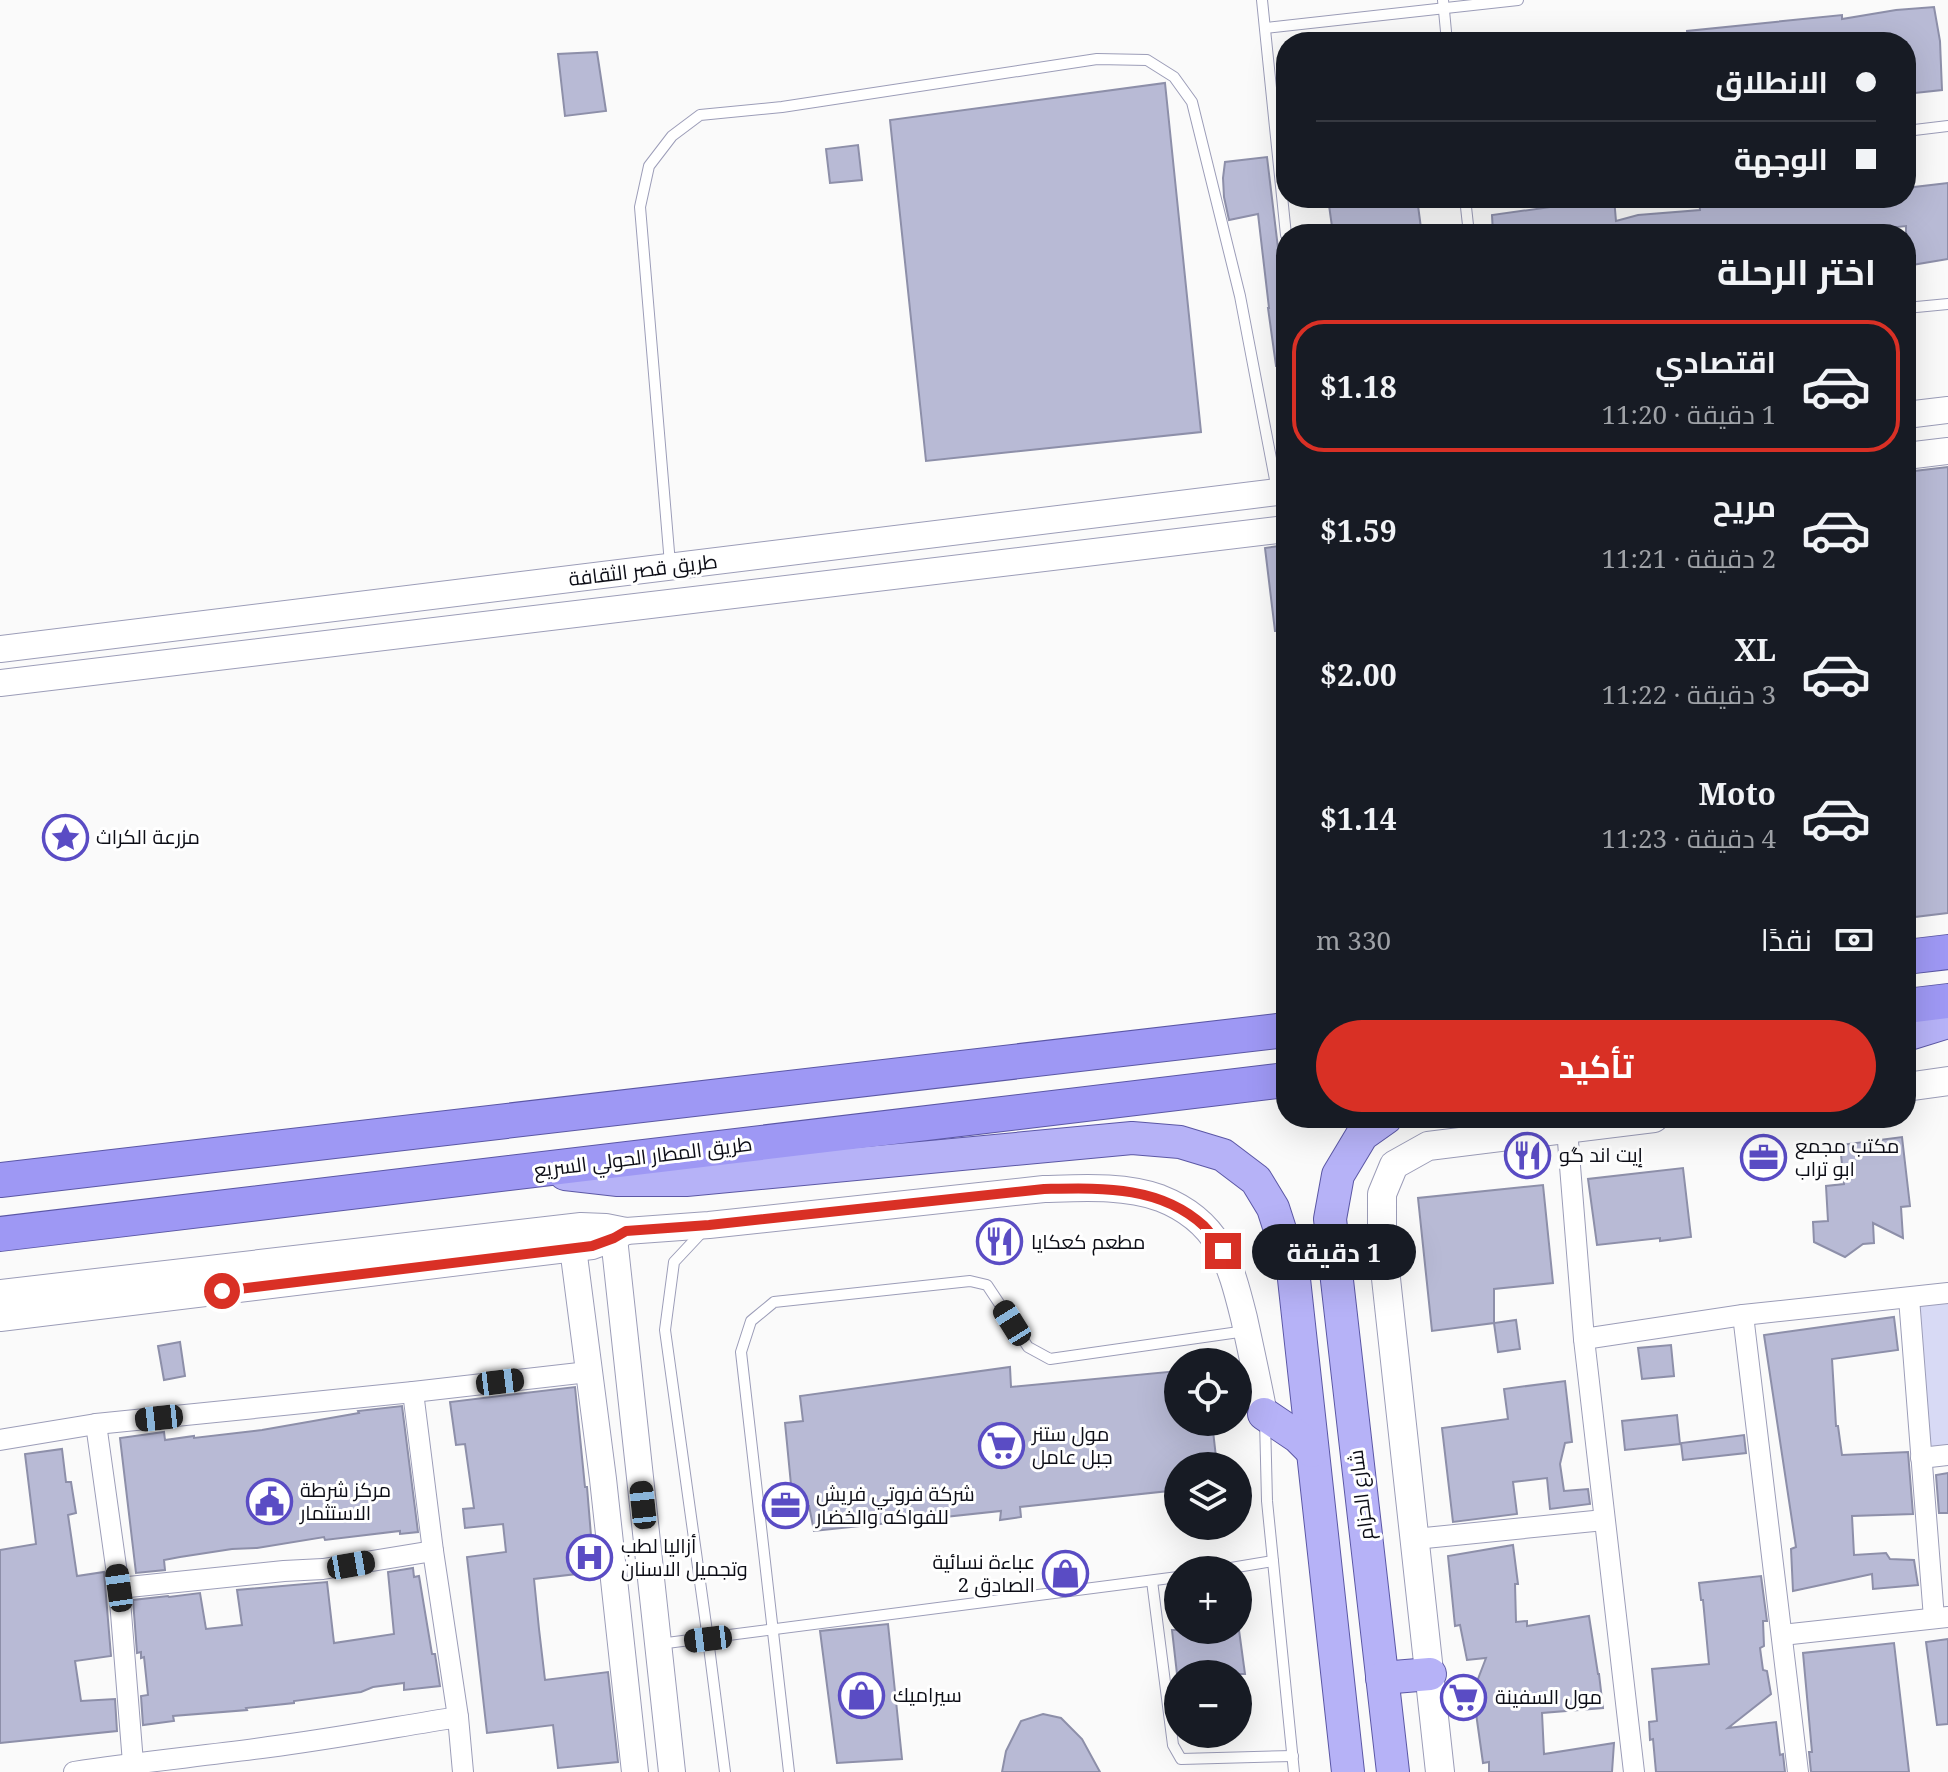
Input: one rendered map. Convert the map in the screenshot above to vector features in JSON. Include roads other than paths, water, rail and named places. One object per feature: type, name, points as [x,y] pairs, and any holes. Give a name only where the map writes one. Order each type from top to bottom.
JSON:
[{"type":"highway","points":[[1916,956],[1948,952]]},
{"type":"highway","points":[[1916,1005],[1948,1001]]},
{"type":"highway","points":[[0,1180],[1276,1031]]},
{"type":"highway","name":"طريق المطار الحولي السريع","points":[[0,1234],[1276,1081]]},
{"type":"main road","points":[[1916,1032],[1948,1022]]},
{"type":"main road","points":[[1916,1086],[1948,1081]]},
{"type":"main road","name":"شارع الحزام","points":[[1372,1128],[1362,1135],[1338,1175],[1330,1219],[1393,1772]]},
{"type":"main road","points":[[1440,1772],[1382,1242],[1382,1194],[1394,1165],[1428,1146],[1575,1128]]},
{"type":"main road","points":[[534,1170],[618,1180],[686,1180],[1132,1138],[1180,1142],[1223,1155],[1256,1180],[1273,1208],[1293,1270],[1348,1772]]},
{"type":"main road","points":[[1264,1414],[1282,1424],[1312,1451]]},
{"type":"main road","points":[[1382,1678],[1430,1674]]},
{"type":"street","points":[[1916,414],[1948,410]]},
{"type":"street","points":[[1916,455],[1948,451]]},
{"type":"street","name":"طريق قصر الثقافة","points":[[0,649],[1276,492]]},
{"type":"street","name":"طريق قصر الثقافة","points":[[0,683],[1276,530]]},
{"type":"street","points":[[1567,1129],[1584,1339],[1634,1772]]},
{"type":"street","points":[[0,1318],[592,1246],[620,1235],[1044,1189],[1089,1188],[1158,1198],[1184,1210],[1206,1228],[1223,1251],[1234,1277],[1264,1414]]},
{"type":"street","points":[[0,1293],[581,1226],[606,1227],[620,1235]]},
{"type":"street","points":[[620,1235],[640,1476],[672,1772]]},
{"type":"street","points":[[573,1248],[603,1479],[634,1772]]},
{"type":"street","points":[[1584,1339],[1743,1315],[1948,1293]]},
{"type":"street","points":[[1782,1635],[1941,1618],[1921,1458],[1909,1298]]},
{"type":"street","points":[[1743,1315],[1798,1772]]},
{"type":"street","points":[[0,1440],[96,1424],[588,1372]]},
{"type":"street","points":[[413,1392],[463,1772]]},
{"type":"street","points":[[96,1424],[119,1588],[133,1763]]},
{"type":"street","points":[[1921,1458],[1948,1455]]},
{"type":"street","points":[[603,1479],[640,1476]]},
{"type":"street","points":[[1415,1539],[1604,1520]]},
{"type":"street","points":[[119,1588],[323,1569],[433,1551]]},
{"type":"street","points":[[74,1772],[271,1747],[458,1717]]},
{"type":"lane","points":[[1262,0],[1276,136]]},
{"type":"lane","points":[[1265,28],[1443,4],[1518,0]]},
{"type":"lane","points":[[1443,4],[1446,32]]},
{"type":"lane","points":[[670,566],[640,207],[649,166],[672,136],[700,115],[782,107],[1097,59],[1147,60],[1174,77],[1192,102],[1240,296],[1276,463]]},
{"type":"lane","points":[[1916,130],[1948,126]]},
{"type":"lane","points":[[1916,307],[1948,304]]},
{"type":"lane","points":[[709,1225],[674,1262],[665,1330],[725,1772]]},
{"type":"lane","points":[[789,1772],[741,1352],[751,1321],[774,1302],[970,1281],[987,1285],[1028,1347],[1050,1359],[1247,1331]]},
{"type":"lane","points":[[1264,1414],[1267,1501],[1294,1772]]},
{"type":"lane","points":[[1252,1564],[1273,1561]]},
{"type":"lane","points":[[657,1645],[1164,1579]]},
{"type":"lane","points":[[1152,1581],[1173,1745],[1181,1759],[1293,1756]]},
{"type":"place","name":"مزرعة الكراث","points":[[65,837]]},
{"type":"place","name":"إيت اند گو","points":[[1528,1155]]},
{"type":"place","name":"مكتب مجمع ابو تراب","points":[[1764,1157]]},
{"type":"place","name":"مطعم كعكايا","points":[[1000,1242]]},
{"type":"place","name":"مول ستنر جبل عامل","points":[[1001,1445]]},
{"type":"place","name":"مركز شرطة الاستثمار","points":[[269,1502]]},
{"type":"place","name":"شركة فروتي فريش للفواكه والخضار","points":[[785,1505]]},
{"type":"place","name":"أزاليا لطب وتجميل الاسنان","points":[[590,1558]]},
{"type":"place","name":"عباءة نسائية الصادق 2","points":[[1066,1574]]},
{"type":"place","name":"سيراميك","points":[[862,1695]]},
{"type":"place","name":"مول السفينة","points":[[1464,1697]]}]
